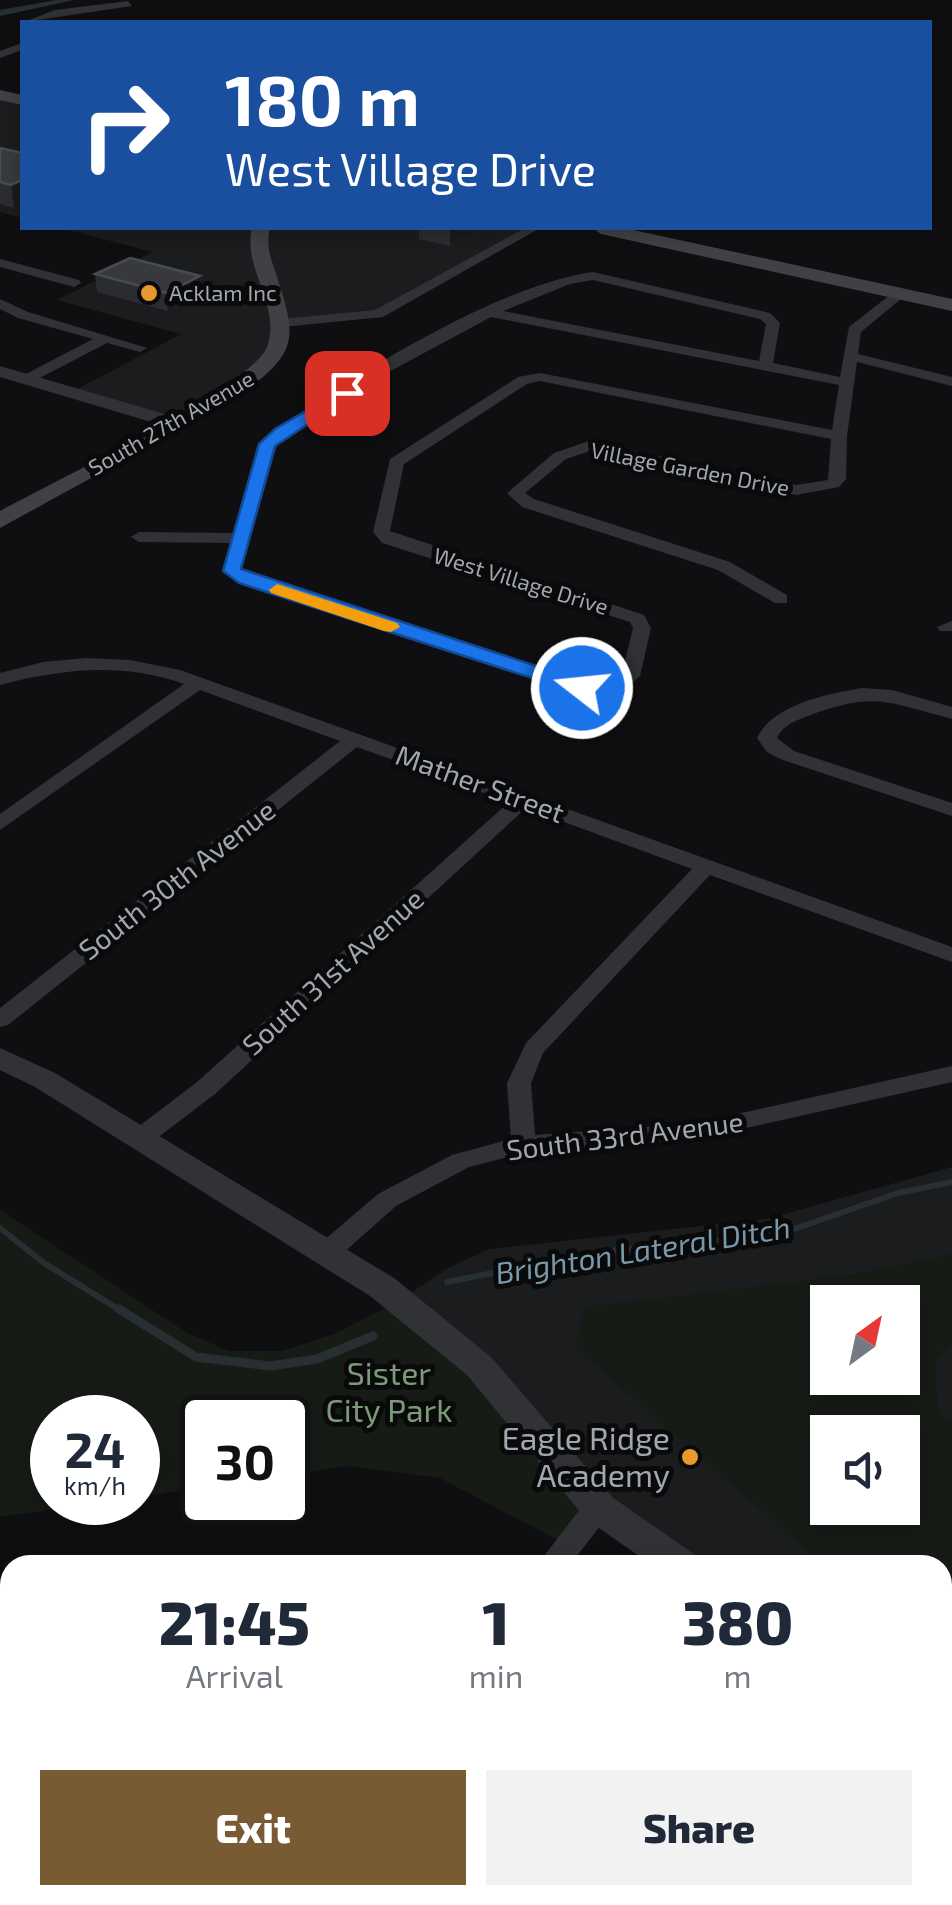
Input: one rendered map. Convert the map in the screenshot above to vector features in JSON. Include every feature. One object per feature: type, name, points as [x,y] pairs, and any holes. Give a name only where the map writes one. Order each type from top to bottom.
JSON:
[{"type":"main road","points":[[261,230],[257,246],[282,323]]},
{"type":"main road","points":[[610,230],[952,305]]},
{"type":"main road","name":"South 27th Avenue","points":[[0,521],[237,388],[263,368],[277,349],[282,323]]},
{"type":"street","points":[[43,20],[55,13],[128,4]]},
{"type":"street","points":[[0,55],[20,35]]},
{"type":"street","points":[[282,323],[358,318],[390,310],[530,230]]},
{"type":"street","points":[[0,264],[74,283]]},
{"type":"street","points":[[0,282],[26,270]]},
{"type":"street","name":"West Village Drive","points":[[765,366],[772,328],[770,318],[594,276],[567,277],[487,312],[270,440],[231,569],[245,579],[568,684],[610,688],[631,676],[642,628],[638,618],[388,539],[381,532],[396,462],[523,380],[540,378],[839,436]]},
{"type":"street","name":"Village Garden Drive","points":[[781,599],[724,566],[528,503],[515,493],[560,456],[589,446],[796,490],[818,489],[838,479],[839,436],[854,330],[900,294]]},
{"type":"street","points":[[0,303],[23,314],[140,348]]},
{"type":"street","points":[[487,312],[846,382]]},
{"type":"street","points":[[26,379],[106,338]]},
{"type":"street","points":[[850,356],[952,382]]},
{"type":"street","points":[[0,371],[175,423]]},
{"type":"street","points":[[139,537],[242,538]]},
{"type":"street","name":"Mather Street","points":[[0,679],[42,668],[96,663],[141,666],[198,683],[952,955]]},
{"type":"street","points":[[0,824],[198,683]]},
{"type":"street","points":[[952,713],[886,692],[866,691],[778,722],[767,738],[787,756],[952,810]]},
{"type":"street","name":"South 30th Avenue","points":[[0,1020],[355,739]]},
{"type":"street","name":"South 31st Avenue","points":[[139,1139],[206,1088],[523,800]]},
{"type":"street","points":[[524,1144],[516,1088],[528,1058],[706,866]]},
{"type":"street","points":[[0,1058],[45,1080],[382,1287],[478,1366],[599,1508],[667,1555]]},
{"type":"street","name":"South 33rd Avenue","points":[[325,1254],[406,1187],[461,1161],[524,1144],[697,1131],[952,1074]]},
{"type":"street","points":[[560,1555],[599,1508]]},
{"type":"shaded area","points":[[0,95],[20,100],[20,217],[0,212]]},
{"type":"shaded area","points":[[68,230],[530,230],[390,309],[283,323],[277,349],[175,423],[72,392],[181,334],[57,300],[153,252]]},
{"type":"shaded area","name":"Eagle Ridge Academy","points":[[952,1167],[952,1555],[670,1555],[399,1301],[448,1268],[489,1249],[767,1219]]},
{"type":"green space","name":"Sister City Park","points":[[0,1210],[189,1334],[229,1351],[282,1351],[334,1334],[399,1301],[599,1508],[567,1545],[440,1478],[347,1466],[310,1472],[310,1395],[180,1395],[180,1490],[160,1494],[160,1395],[30,1395],[30,1513],[0,1517]]},
{"type":"green space","points":[[952,1254],[952,1344],[935,1359],[938,1413],[952,1423],[952,1555],[812,1555],[574,1346],[585,1307],[845,1276]]},
{"type":"building","points":[[0,148],[20,153],[20,181],[11,185],[0,182]]},
{"type":"building","points":[[130,258],[200,276],[166,293],[95,274]]},
{"type":"waterway","points":[[0,13],[70,0]]},
{"type":"waterway","name":"Brighton Lateral Ditch","points":[[447,1282],[601,1252],[777,1235],[898,1193],[952,1182]]},
{"type":"waterway","name":"Brighton Lateral Ditch","points":[[0,1228],[44,1263],[123,1312]]},
{"type":"waterway","name":"Brighton Lateral Ditch","points":[[119,1309],[196,1357],[270,1366],[317,1359],[373,1336]]},
{"type":"slow traffic","points":[[277,590],[391,627]]},
{"type":"place","name":"Acklam Inc","points":[[149,293]]},
{"type":"place","name":"Eagle Ridge Academy","points":[[690,1457]]},
{"type":"route","points":[[347,393],[267,444],[232,571],[245,579],[582,688]]}]
